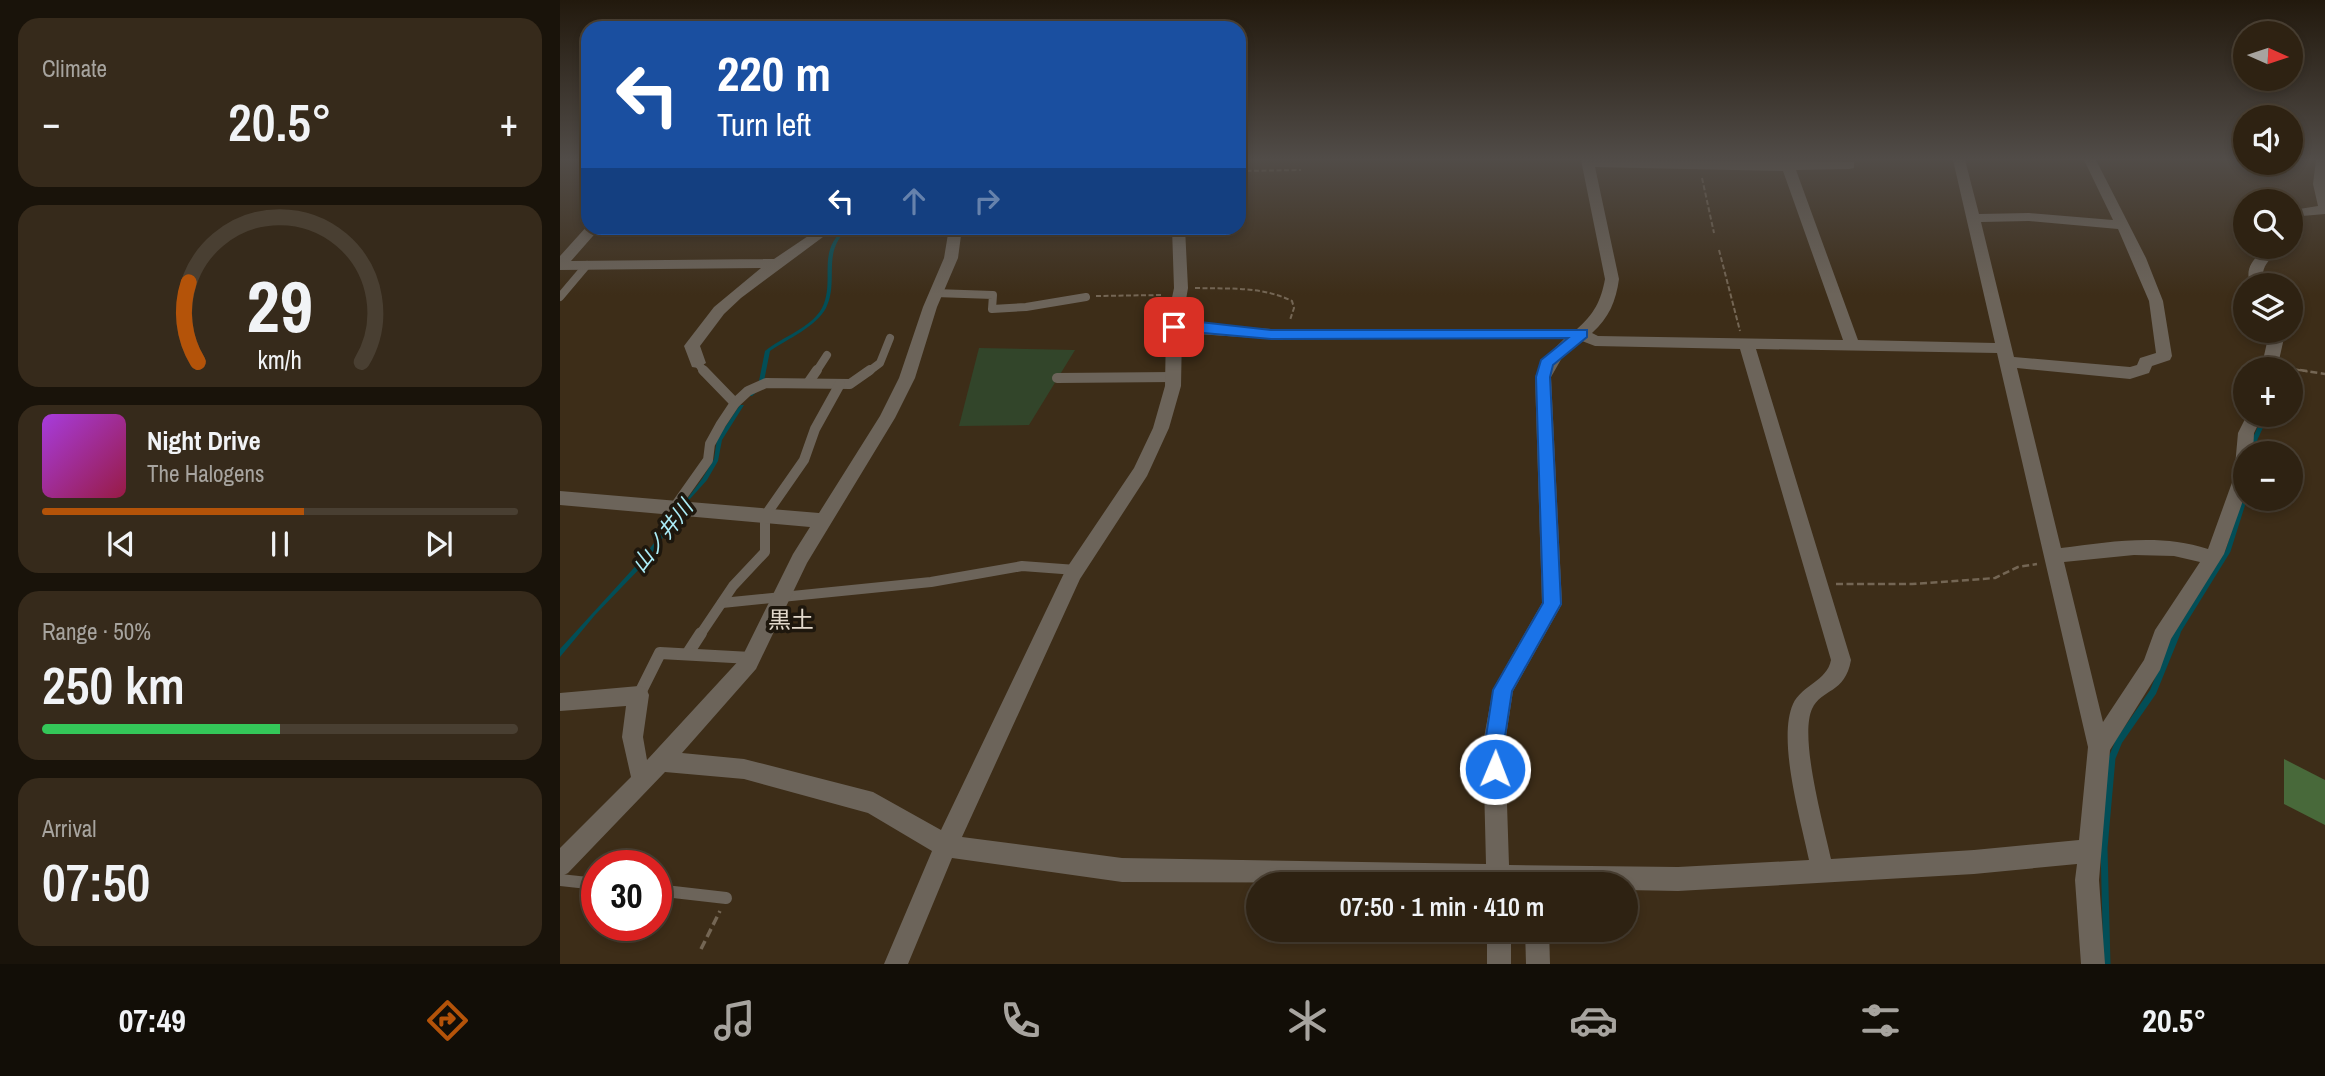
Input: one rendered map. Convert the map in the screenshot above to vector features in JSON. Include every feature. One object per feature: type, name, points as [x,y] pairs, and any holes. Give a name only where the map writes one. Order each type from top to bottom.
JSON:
[{"type":"street","points":[[1498,872],[1494,743],[1503,690],[1552,604],[1543,377],[1546,363],[1594,324],[1611,298],[1612,279],[1596,205]]},
{"type":"street","points":[[1802,205],[1852,344]]},
{"type":"street","points":[[1969,205],[2099,747],[2087,880],[2093,964]]},
{"type":"street","points":[[1174,327],[1285,334],[1582,334],[1595,341],[1852,344],[2006,355],[2130,373],[2143,369],[2146,362],[2164,356],[2156,301],[2112,205]]},
{"type":"street","points":[[2303,212],[2325,210]]},
{"type":"street","points":[[1972,218],[2029,217],[2122,225]]},
{"type":"street","points":[[560,265],[587,235]]},
{"type":"street","points":[[698,363],[692,346],[701,331],[741,292],[818,235]]},
{"type":"street","points":[[560,865],[661,761],[751,658],[823,521],[887,418],[907,379],[935,293],[951,258],[955,235]]},
{"type":"street","points":[[896,964],[946,846],[1077,570],[1141,471],[1161,428],[1173,377],[1174,327],[1180,291],[1178,235]]},
{"type":"street","points":[[560,265],[778,263]]},
{"type":"street","points":[[1744,342],[1841,660],[1840,671],[1834,679],[1808,698],[1802,709],[1799,739],[1822,869]]},
{"type":"street","points":[[2099,747],[2153,664],[2162,636],[2212,558],[2243,477],[2246,433],[2249,427]]},
{"type":"street","points":[[560,498],[823,521]]},
{"type":"street","points":[[2054,559],[2114,550],[2169,548],[2212,558]]},
{"type":"street","points":[[560,702],[639,695],[631,720],[633,754],[643,780]]},
{"type":"street","points":[[661,761],[744,769],[873,803],[946,846],[1122,870],[1246,873]]},
{"type":"street","points":[[1638,879],[1973,862],[2090,851]]},
{"type":"street","points":[[1499,942],[1499,964]]},
{"type":"street","points":[[1537,942],[1538,964]]},
{"type":"lane","points":[[560,297],[587,265]]},
{"type":"lane","points":[[935,293],[993,295],[992,309],[1026,307],[1086,297]]},
{"type":"lane","points":[[674,508],[698,478],[708,460],[710,444],[736,403],[755,386],[766,383],[850,384],[880,363],[890,338]]},
{"type":"lane","points":[[808,383],[827,355]]},
{"type":"lane","points":[[698,363],[708,378],[736,403]]},
{"type":"lane","points":[[1058,378],[1173,377]]},
{"type":"lane","points":[[688,653],[733,586],[765,551],[765,516],[804,460],[815,429],[840,384]]},
{"type":"lane","points":[[722,603],[931,582],[1022,566],[1077,570]]},
{"type":"lane","points":[[639,695],[660,653],[751,658]]},
{"type":"lane","points":[[560,880],[581,882]]},
{"type":"lane","points":[[672,892],[726,898]]},
{"type":"path","points":[[1708,205],[1714,233]]},
{"type":"path","points":[[1719,250],[1744,342]]},
{"type":"path","points":[[1086,297],[1180,291],[1266,291],[1292,301],[1294,309],[1285,334]]},
{"type":"path","points":[[2303,371],[2325,374]]},
{"type":"path","points":[[1819,584],[1912,584],[1994,578],[2018,567],[2054,559]]},
{"type":"path","points":[[701,949],[726,898]]},
{"type":"green space","points":[[979,348],[1075,350],[1029,425],[959,426]]},
{"type":"green space","points":[[2284,759],[2325,780],[2325,825],[2284,804]]},
{"type":"water","points":[[843,235],[833,256],[830,297],[826,308],[808,327],[770,351],[763,386],[752,396],[747,396],[758,386],[765,351],[804,327],[822,308],[826,297],[828,256],[837,237]]},
{"type":"water","name":"山ノ井川","points":[[740,405],[744,405],[722,440],[718,461],[707,480],[689,500],[646,562],[595,615],[560,657],[560,649],[642,559],[702,479],[714,459],[717,439]]},
{"type":"waterway","points":[[2255,441],[2260,427]]},
{"type":"waterway","points":[[2177,634],[2228,551],[2241,511]]},
{"type":"waterway","points":[[2107,964],[2104,848],[2112,758],[2119,741],[2153,692],[2177,634]]},
{"type":"district","name":"黒土","points":[[791,619]]},
{"type":"route","points":[[1174,327],[1271,334],[1582,334],[1546,363],[1543,377],[1552,604],[1503,690],[1494,743],[1495,769]]}]
